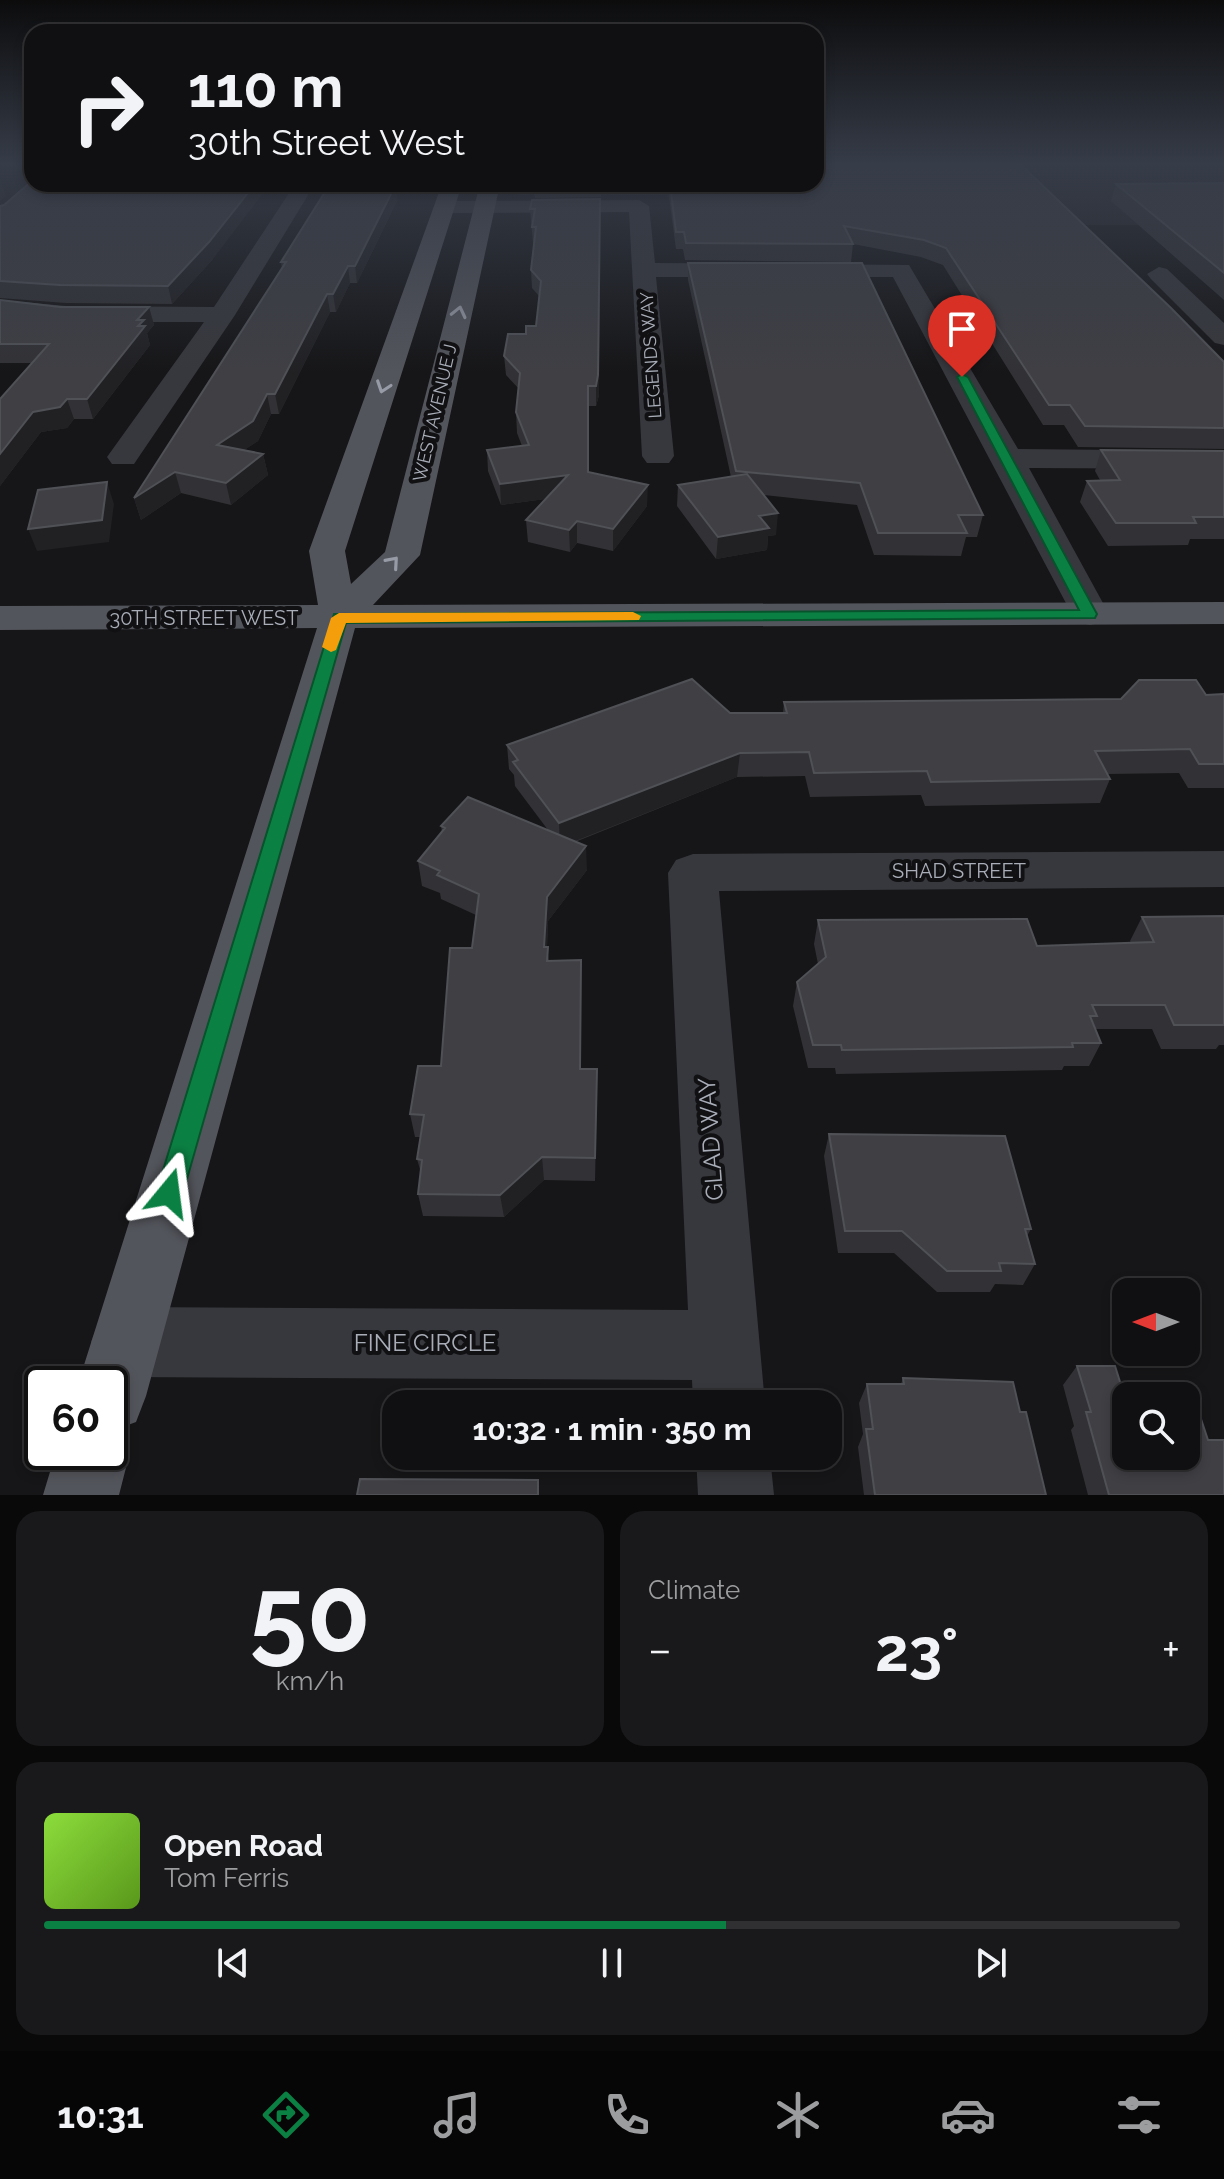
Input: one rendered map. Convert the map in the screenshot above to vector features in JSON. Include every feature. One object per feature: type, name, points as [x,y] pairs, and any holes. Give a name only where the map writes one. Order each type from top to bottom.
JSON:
[{"type":"main road","name":"WEST AVENUE J","points":[[119,1366],[339,618],[327,551],[435,233]]},
{"type":"main road","name":"WEST AVENUE J","points":[[339,618],[402,555],[478,233]]},
{"type":"main road","name":"30TH STREET WEST","points":[[0,618],[1224,613]]},
{"type":"main road","points":[[81,1495],[88,1470]]},
{"type":"street","points":[[123,457],[222,315],[274,233]]},
{"type":"street","name":"LEGENDS WAY","points":[[642,233],[658,456]]},
{"type":"street","points":[[645,270],[901,270],[1008,458],[1090,614]]},
{"type":"street","points":[[1159,274],[1224,337]]},
{"type":"street","points":[[0,307],[66,314],[222,315]]},
{"type":"street","points":[[1008,458],[1224,460]]},
{"type":"street","name":"SHAD STREET","points":[[693,873],[1224,869]]},
{"type":"street","name":"GLAD WAY","points":[[693,873],[727,1374]]},
{"type":"street","name":"FINE CIRCLE","points":[[128,1369],[727,1374]]},
{"type":"street","points":[[734,1470],[736,1495]]},
{"type":"building","points":[[0,233],[216,233],[168,286],[0,281]]},
{"type":"building","points":[[299,233],[372,233],[355,266],[348,266],[333,294],[327,294],[275,394],[267,394],[253,421],[217,445],[263,454],[226,483],[175,472],[134,498],[286,262],[281,262]]},
{"type":"building","points":[[535,233],[600,233],[598,375],[596,386],[588,386],[588,472],[648,485],[613,529],[577,521],[569,530],[526,520],[568,475],[500,484],[487,450],[529,445],[516,412],[520,373],[504,356],[508,334],[526,334],[526,326],[536,326],[541,281],[531,270]]},
{"type":"building","points":[[684,233],[847,233],[853,244],[686,243]]},
{"type":"building","points":[[883,233],[1092,233],[1224,362],[1224,428],[1085,426],[1070,405],[1049,405],[946,248],[924,240]]},
{"type":"building","points":[[1175,233],[1224,233],[1224,273]]},
{"type":"building","points":[[688,263],[862,263],[983,515],[958,515],[967,533],[878,533],[860,483],[736,471]]},
{"type":"building","points":[[0,300],[60,307],[149,307],[137,320],[144,320],[138,326],[145,326],[87,399],[67,399],[60,407],[33,412],[0,454],[0,399],[49,344],[0,344]]},
{"type":"building","points":[[1101,450],[1224,451],[1224,517],[1193,517],[1196,523],[1116,523],[1087,481],[1120,480]]},
{"type":"building","points":[[747,474],[778,513],[759,516],[769,528],[718,537],[678,485]]},
{"type":"building","points":[[107,482],[102,520],[28,529],[38,490]]},
{"type":"building","points":[[692,679],[730,713],[787,713],[784,702],[1121,699],[1139,680],[1196,680],[1206,695],[1224,694],[1224,764],[1199,764],[1190,749],[1095,751],[1110,779],[931,782],[927,771],[814,773],[809,752],[740,753],[559,823],[513,762],[518,760],[507,745]]},
{"type":"building","points":[[468,797],[586,846],[547,897],[544,947],[548,947],[547,961],[581,960],[580,1069],[597,1069],[595,1158],[542,1157],[500,1195],[418,1194],[422,1160],[417,1159],[424,1115],[410,1114],[418,1066],[441,1066],[450,948],[472,948],[479,894],[437,875],[440,871],[418,861],[445,828],[441,826]]},
{"type":"building","points":[[1224,916],[1224,1025],[1174,1025],[1165,1005],[1092,1005],[1097,1016],[1090,1016],[1101,1043],[1072,1043],[1073,1047],[842,1050],[841,1045],[813,1045],[797,982],[826,957],[818,920],[1027,919],[1037,946],[1154,942],[1142,917]]},
{"type":"building","points":[[829,1134],[1005,1136],[1031,1229],[1025,1229],[1035,1264],[999,1263],[1001,1271],[947,1271],[902,1231],[845,1231]]},
{"type":"building","points":[[1077,1366],[1115,1366],[1120,1382],[1112,1382],[1112,1470],[1200,1470],[1200,1416],[1208,1440],[1224,1440],[1224,1495],[1109,1495],[1086,1412],[1091,1412]]},
{"type":"building","points":[[903,1378],[1013,1382],[1020,1412],[1026,1412],[1046,1495],[875,1495],[866,1429],[873,1429],[867,1384],[904,1384]]},
{"type":"building","points":[[360,1479],[538,1480],[538,1495],[357,1495]]},
{"type":"slow traffic","points":[[331,647],[339,618],[633,616]]},
{"type":"route","points":[[169,1193],[339,618],[1090,614],[962,377]]}]
